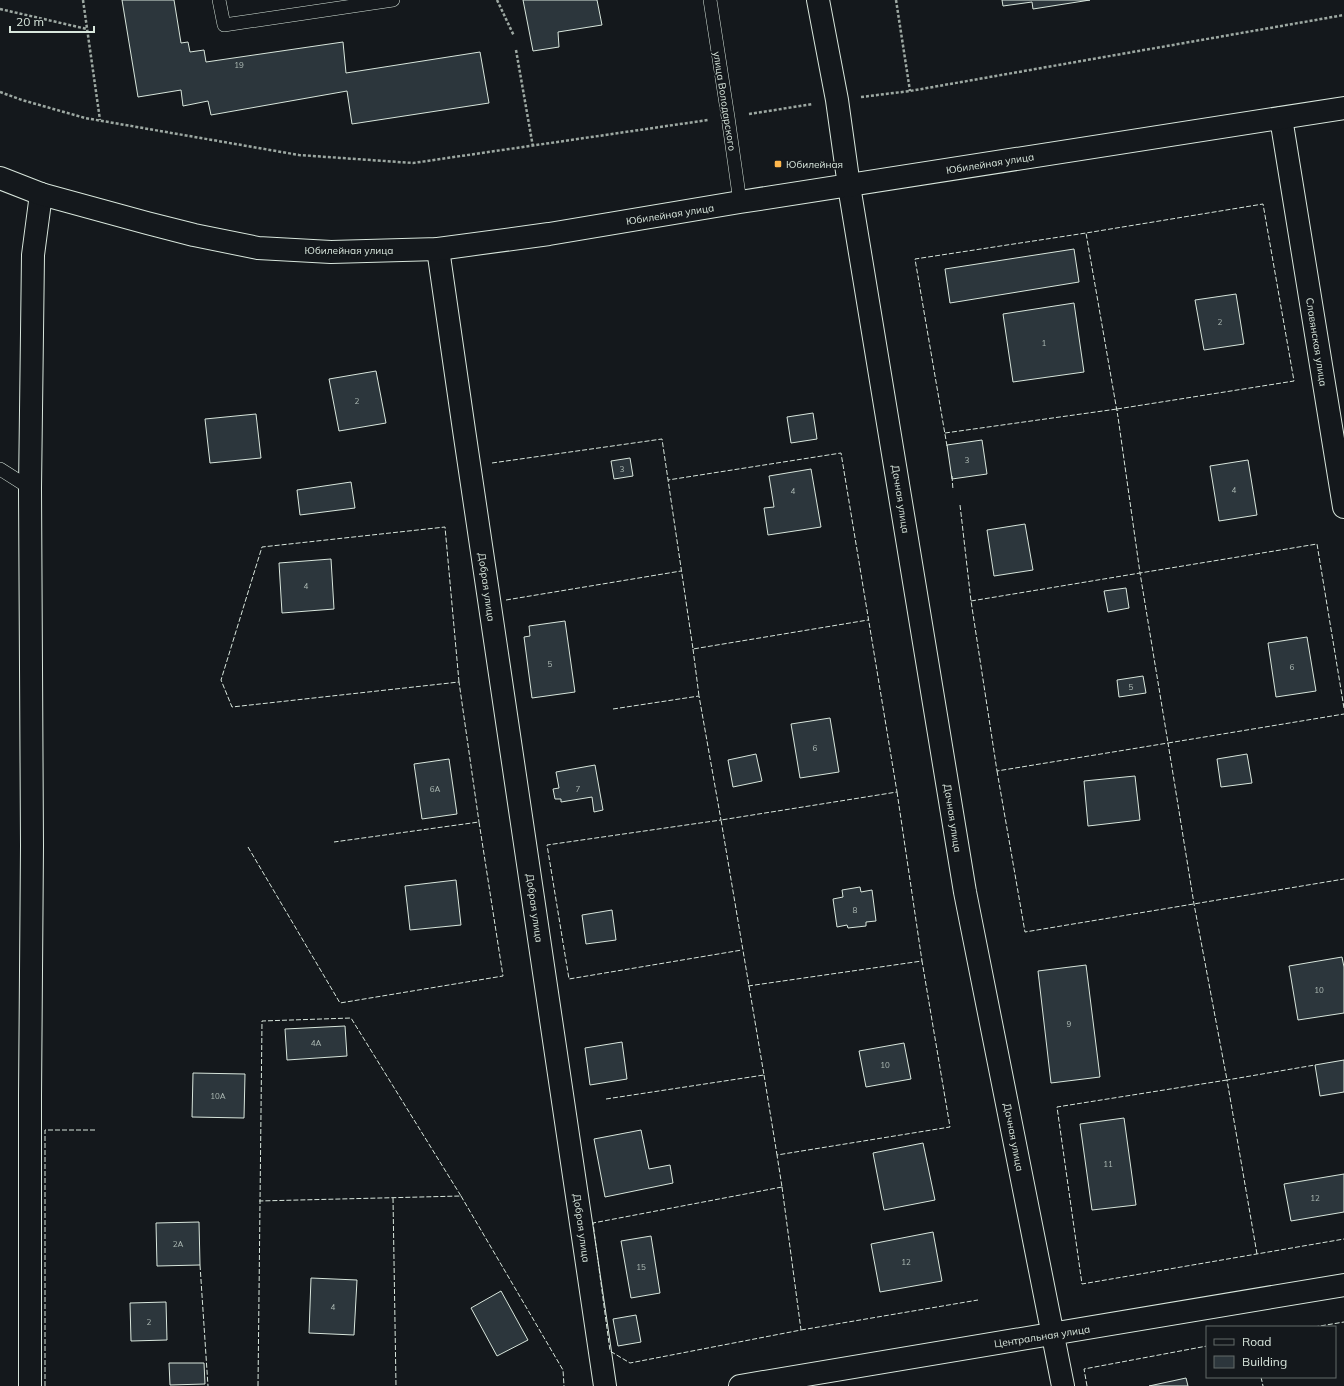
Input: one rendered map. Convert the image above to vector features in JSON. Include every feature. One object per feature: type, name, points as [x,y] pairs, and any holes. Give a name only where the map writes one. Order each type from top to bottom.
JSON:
[{"type":"street","points":[[818,0],[837,100],[849,186]]},
{"type":"street","name":"Юбилейная улица","points":[[0,178],[41,194],[174,230],[258,248],[331,252],[438,249],[550,234],[740,202],[1344,108]]},
{"type":"street","name":"Славянская улица","points":[[1281,118],[1344,507]]},
{"type":"street","name":"Дачная улица","points":[[849,186],[965,892],[1063,1386]]},
{"type":"street","points":[[30,1386],[32,846],[30,488],[33,254],[41,194]]},
{"type":"street","name":"Добрая улица","points":[[438,249],[605,1386]]},
{"type":"street","name":"Центральная улица","points":[[740,1386],[1053,1335],[1344,1285]]},
{"type":"lane","points":[[219,0],[224,25],[393,0]]},
{"type":"lane","name":"улица Володарского","points":[[710,0],[740,202]]},
{"type":"lane","points":[[0,469],[30,488]]},
{"type":"path","points":[[83,0],[100,120]]},
{"type":"path","points":[[497,0],[514,36]]},
{"type":"path","points":[[896,0],[910,91]]},
{"type":"path","points":[[0,9],[87,29]]},
{"type":"path","points":[[0,92],[22,100],[85,118],[299,156],[413,163],[533,147],[837,100],[910,91],[1344,15]]},
{"type":"path","points":[[516,50],[533,147]]},
{"type":"building","points":[[122,0],[174,0],[181,43],[188,42],[190,52],[204,50],[206,62],[343,42],[346,73],[480,52],[489,103],[352,124],[347,91],[211,115],[208,101],[183,106],[181,90],[138,97]]},
{"type":"building","points":[[523,0],[597,0],[602,25],[558,32],[559,47],[533,51]]},
{"type":"building","points":[[1002,0],[1090,0],[1033,9],[1032,2],[1003,6]]},
{"type":"building","points":[[1074,249],[1079,282],[950,303],[945,269]]},
{"type":"building","points":[[1236,294],[1244,344],[1204,350],[1195,300]]},
{"type":"building","points":[[1074,303],[1084,372],[1013,382],[1003,314]]},
{"type":"building","points":[[376,371],[386,423],[339,431],[329,379]]},
{"type":"building","points":[[813,413],[817,439],[791,443],[787,417]]},
{"type":"building","points":[[256,414],[261,458],[210,463],[205,419]]},
{"type":"building","points":[[982,440],[987,474],[952,479],[947,445]]},
{"type":"building","points":[[630,458],[633,476],[614,479],[611,461]]},
{"type":"building","points":[[1248,460],[1257,515],[1219,521],[1210,466]]},
{"type":"building","points":[[811,469],[821,527],[768,535],[764,508],[774,507],[769,476]]},
{"type":"building","points":[[351,482],[355,508],[300,515],[297,490]]},
{"type":"building","points":[[1025,524],[1033,570],[994,576],[987,530]]},
{"type":"building","points":[[331,559],[334,609],[282,613],[279,563]]},
{"type":"building","points":[[1126,588],[1129,608],[1108,612],[1104,591]]},
{"type":"building","points":[[565,621],[575,692],[532,698],[524,637],[530,636],[529,626]]},
{"type":"building","points":[[1307,637],[1316,691],[1276,697],[1268,643]]},
{"type":"building","points":[[1143,676],[1146,693],[1119,697],[1117,680]]},
{"type":"building","points":[[830,718],[839,772],[800,778],[791,724]]},
{"type":"building","points":[[756,754],[762,781],[733,787],[728,760]]},
{"type":"building","points":[[1247,754],[1252,783],[1221,787],[1217,759]]},
{"type":"building","points":[[449,759],[457,814],[422,819],[414,764]]},
{"type":"building","points":[[595,765],[603,810],[594,812],[592,797],[561,802],[561,799],[555,799],[553,789],[559,788],[556,772]]},
{"type":"building","points":[[1135,776],[1140,820],[1088,826],[1084,781]]},
{"type":"building","points":[[456,880],[461,925],[410,930],[405,886]]},
{"type":"building","points":[[860,887],[861,892],[872,890],[876,921],[866,922],[866,926],[848,928],[847,925],[837,927],[833,899],[843,897],[842,890]]},
{"type":"building","points":[[612,910],[616,940],[586,944],[582,915]]},
{"type":"building","points":[[1342,957],[1344,967],[1344,1013],[1298,1020],[1289,966]]},
{"type":"building","points":[[1086,965],[1100,1077],[1051,1083],[1038,971]]},
{"type":"building","points":[[345,1026],[347,1056],[287,1060],[285,1029]]},
{"type":"building","points":[[622,1042],[627,1079],[590,1085],[585,1048]]},
{"type":"building","points":[[904,1043],[911,1079],[866,1087],[859,1051]]},
{"type":"building","points":[[1344,1060],[1344,1092],[1320,1096],[1315,1065]]},
{"type":"building","points":[[193,1073],[245,1074],[244,1118],[192,1117]]},
{"type":"building","points":[[1124,1118],[1136,1205],[1092,1210],[1080,1124]]},
{"type":"building","points":[[641,1130],[649,1169],[670,1165],[673,1183],[605,1197],[594,1139]]},
{"type":"building","points":[[923,1143],[935,1200],[884,1210],[873,1153]]},
{"type":"building","points":[[1344,1174],[1344,1212],[1291,1221],[1284,1184]]},
{"type":"building","points":[[199,1222],[200,1265],[157,1266],[156,1223]]},
{"type":"building","points":[[933,1232],[942,1281],[880,1292],[871,1244]]},
{"type":"building","points":[[651,1236],[660,1293],[631,1298],[621,1241]]},
{"type":"building","points":[[311,1278],[357,1280],[354,1335],[309,1333]]},
{"type":"building","points":[[501,1291],[528,1340],[497,1356],[471,1308]]},
{"type":"building","points":[[166,1302],[167,1340],[131,1341],[130,1303]]},
{"type":"building","points":[[636,1315],[641,1342],[618,1346],[613,1319]]},
{"type":"building","points":[[169,1363],[204,1363],[205,1384],[170,1385]]},
{"type":"building","points":[[1186,1378],[1188,1386],[1149,1386]]},
{"type":"fence","points":[[1117,409],[1294,381],[1263,204],[1086,233],[1118,417]]},
{"type":"fence","points":[[947,446],[915,259],[1086,233]]},
{"type":"fence","points":[[945,433],[1117,409],[1118,411]]},
{"type":"fence","points":[[971,601],[1140,573],[1118,417]]},
{"type":"fence","points":[[492,463],[662,439],[693,649],[868,620]]},
{"type":"fence","points":[[606,1099],[764,1075],[721,820],[897,792],[841,453],[668,480]]},
{"type":"fence","points":[[952,476],[953,490]]},
{"type":"fence","points":[[960,505],[971,601],[997,771],[1168,743],[1194,904],[1227,1080],[1057,1107],[1082,1284],[1344,1239]]},
{"type":"fence","points":[[459,682],[445,527],[262,547],[221,680],[232,707],[459,682],[479,822]]},
{"type":"fence","points":[[1344,708],[1317,544],[1140,573],[1168,743],[1344,714]]},
{"type":"fence","points":[[506,600],[681,571]]},
{"type":"fence","points":[[693,649],[699,696]]},
{"type":"fence","points":[[613,709],[699,696],[721,820],[547,845],[569,979],[742,950]]},
{"type":"fence","points":[[997,771],[1025,932],[1344,879]]},
{"type":"fence","points":[[897,792],[922,961]]},
{"type":"fence","points":[[248,847],[340,1003],[503,976],[479,822],[334,842]]},
{"type":"fence","points":[[748,986],[922,961],[950,1127],[777,1155],[782,1187]]},
{"type":"fence","points":[[258,1386],[262,1021],[351,1018],[461,1196],[259,1201]]},
{"type":"fence","points":[[1257,1254],[1227,1080],[1315,1065]]},
{"type":"fence","points":[[764,1075],[777,1155]]},
{"type":"fence","points":[[45,1386],[45,1130],[95,1130]]},
{"type":"fence","points":[[782,1187],[801,1330],[630,1363],[610,1351],[593,1223],[782,1187]]},
{"type":"fence","points":[[461,1196],[563,1370],[564,1386]]},
{"type":"fence","points":[[393,1198],[396,1386]]},
{"type":"fence","points":[[200,1265],[208,1386]]},
{"type":"fence","points":[[801,1330],[978,1300]]},
{"type":"fence","points":[[1320,1326],[1344,1322]]},
{"type":"fence","points":[[1087,1386],[1084,1369],[1206,1346]]},
{"type":"fence","points":[[1261,1378],[1263,1386]]},
{"type":"place","name":"Юбилейная","points":[[778,164]]}]
